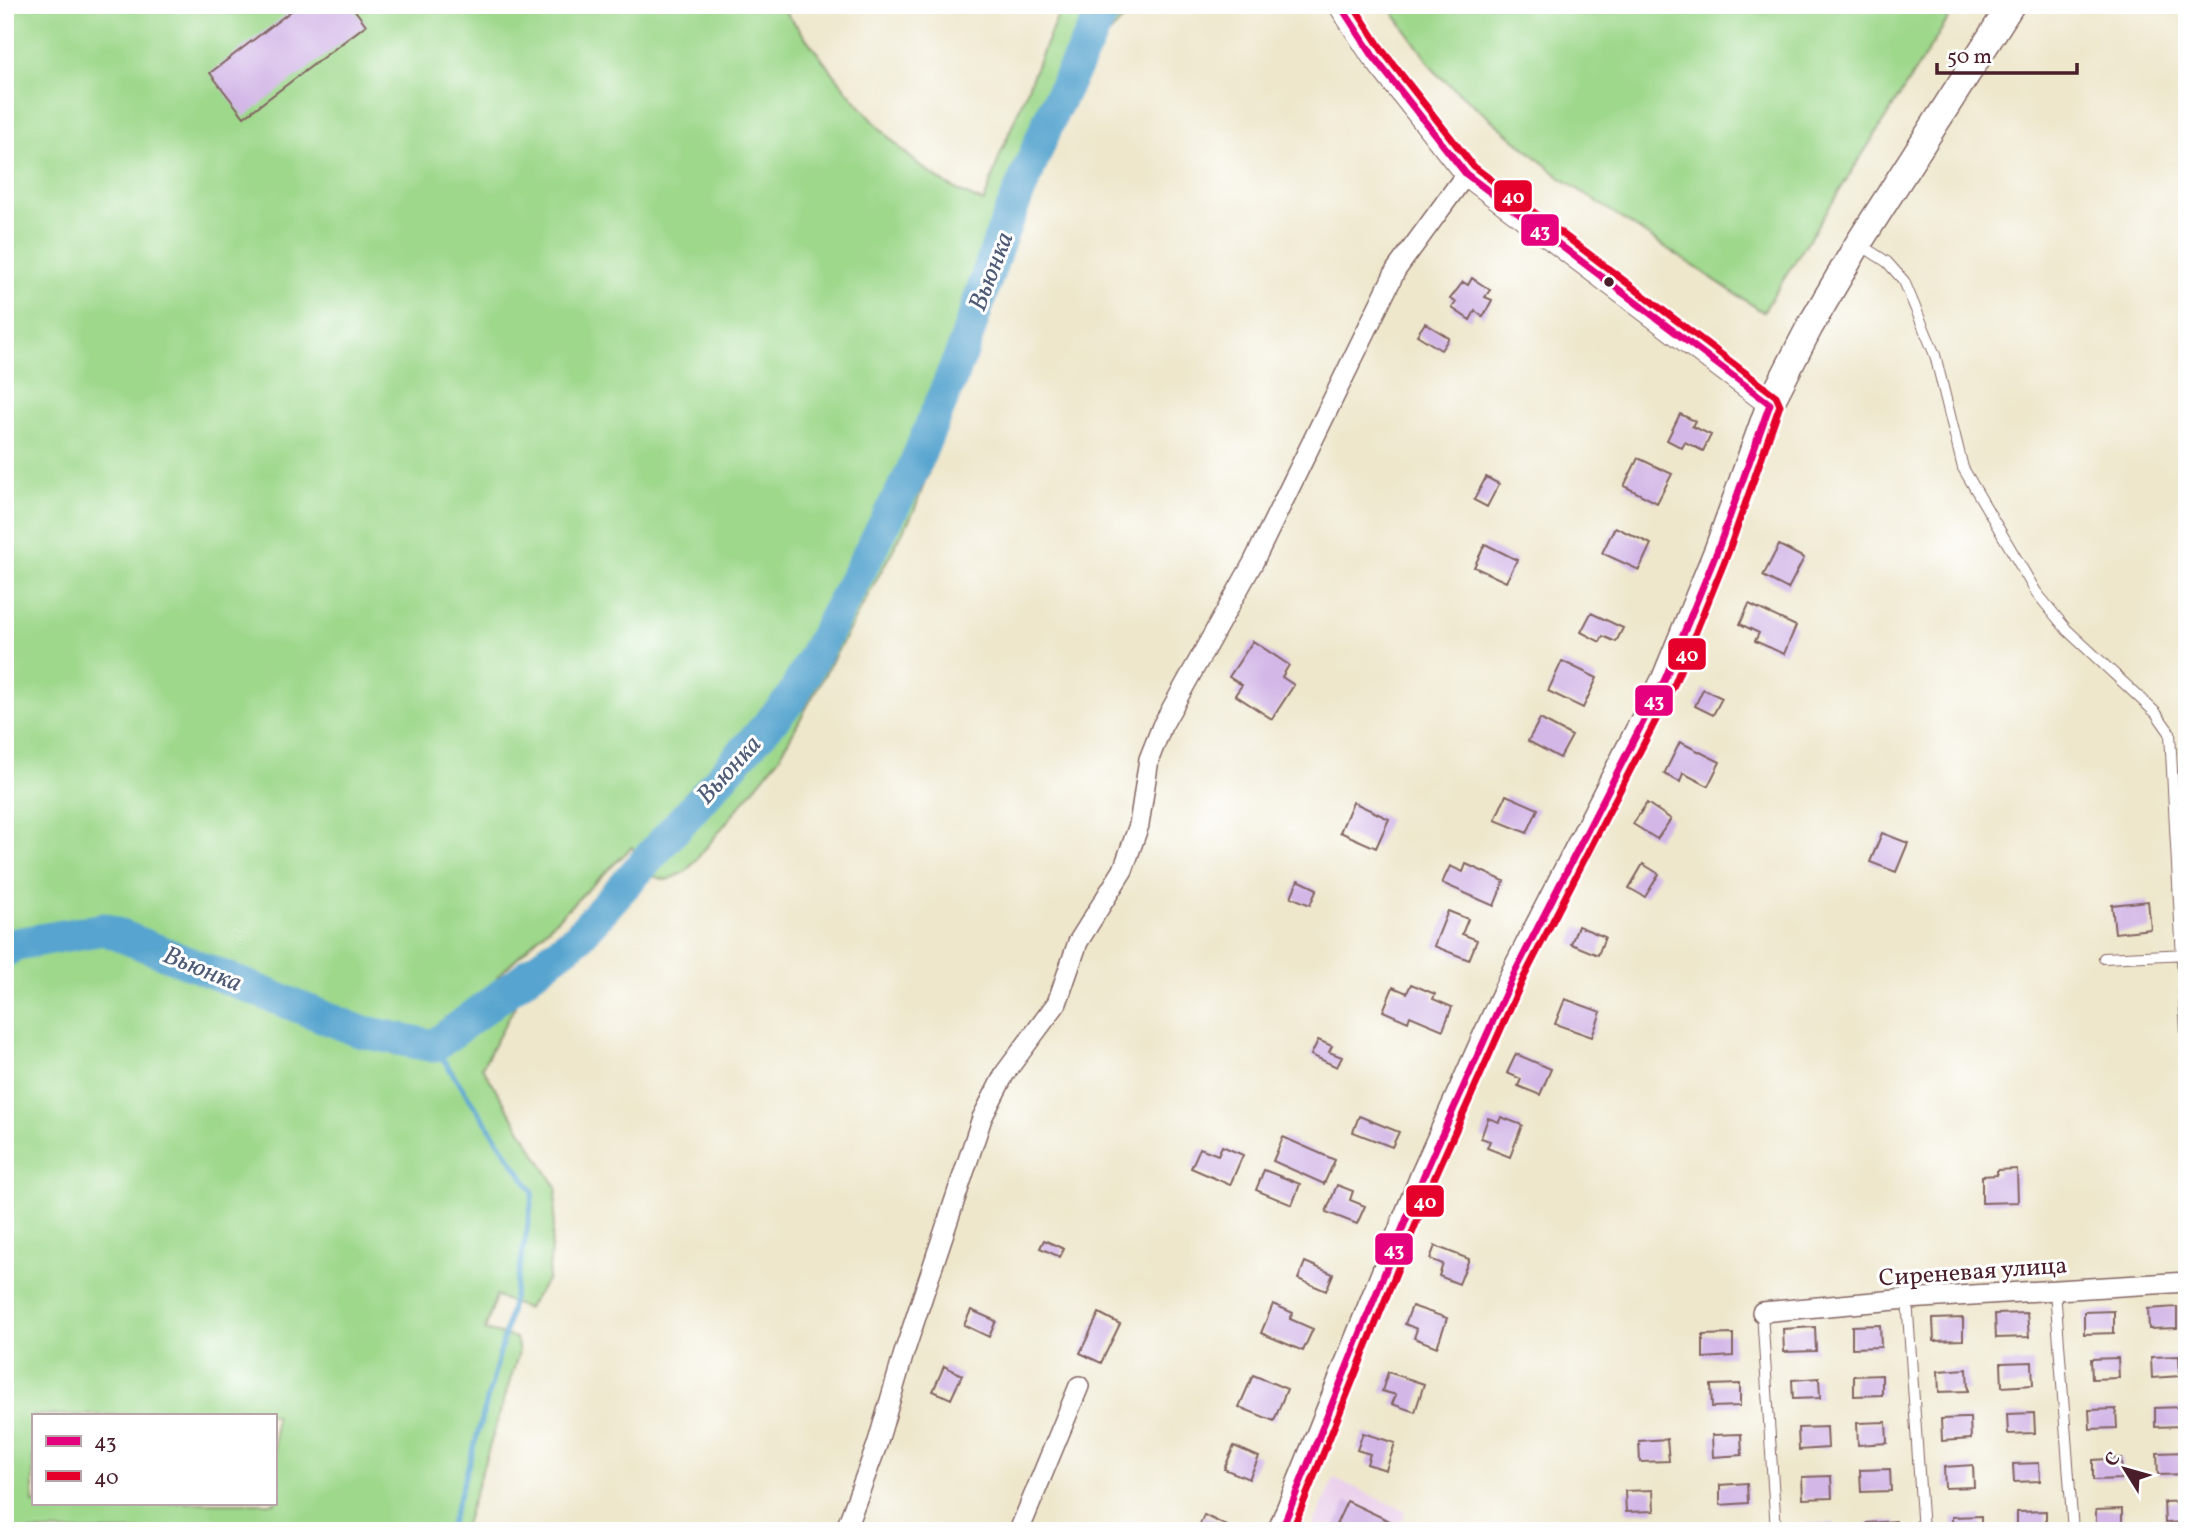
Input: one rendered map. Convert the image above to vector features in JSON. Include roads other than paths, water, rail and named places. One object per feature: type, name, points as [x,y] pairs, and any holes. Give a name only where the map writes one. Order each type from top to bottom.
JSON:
[{"type":"main road","points":[[1281,1531],[1424,1175],[1509,985],[1665,679],[1718,549],[1770,404],[1809,328],[1858,244],[2011,5]]},
{"type":"street","points":[[1340,5],[1389,78],[1466,174],[1770,404]]},
{"type":"street","points":[[845,1531],[877,1445],[904,1353],[982,1118],[1005,1073],[1057,1003],[1078,942],[1124,870],[1139,825],[1149,759],[1162,726],[1253,563],[1396,270],[1426,225],[1466,174]]},
{"type":"street","name":"Сиреневая улица","points":[[1762,1312],[1907,1299],[2187,1282]]},
{"type":"street","points":[[1019,1531],[1079,1387]]},
{"type":"lane","points":[[1858,244],[1887,262],[1904,281],[1935,355],[1963,468],[2036,592],[2067,630],[2156,713],[2170,733],[2187,1052]]},
{"type":"lane","points":[[2104,958],[2183,954]]},
{"type":"lane","points":[[2055,1290],[2073,1531]]},
{"type":"lane","points":[[1907,1299],[1923,1531]]},
{"type":"lane","points":[[1762,1312],[1776,1531]]},
{"type":"waterway","name":"Вьюнка","points":[[5,951],[16,944],[104,929],[359,1031],[434,1046],[577,938],[791,699],[910,476],[962,352],[1000,238],[1053,111],[1101,15],[1110,5]]},
{"type":"waterway","points":[[434,1046],[533,1192],[508,1320],[449,1531]]}]
